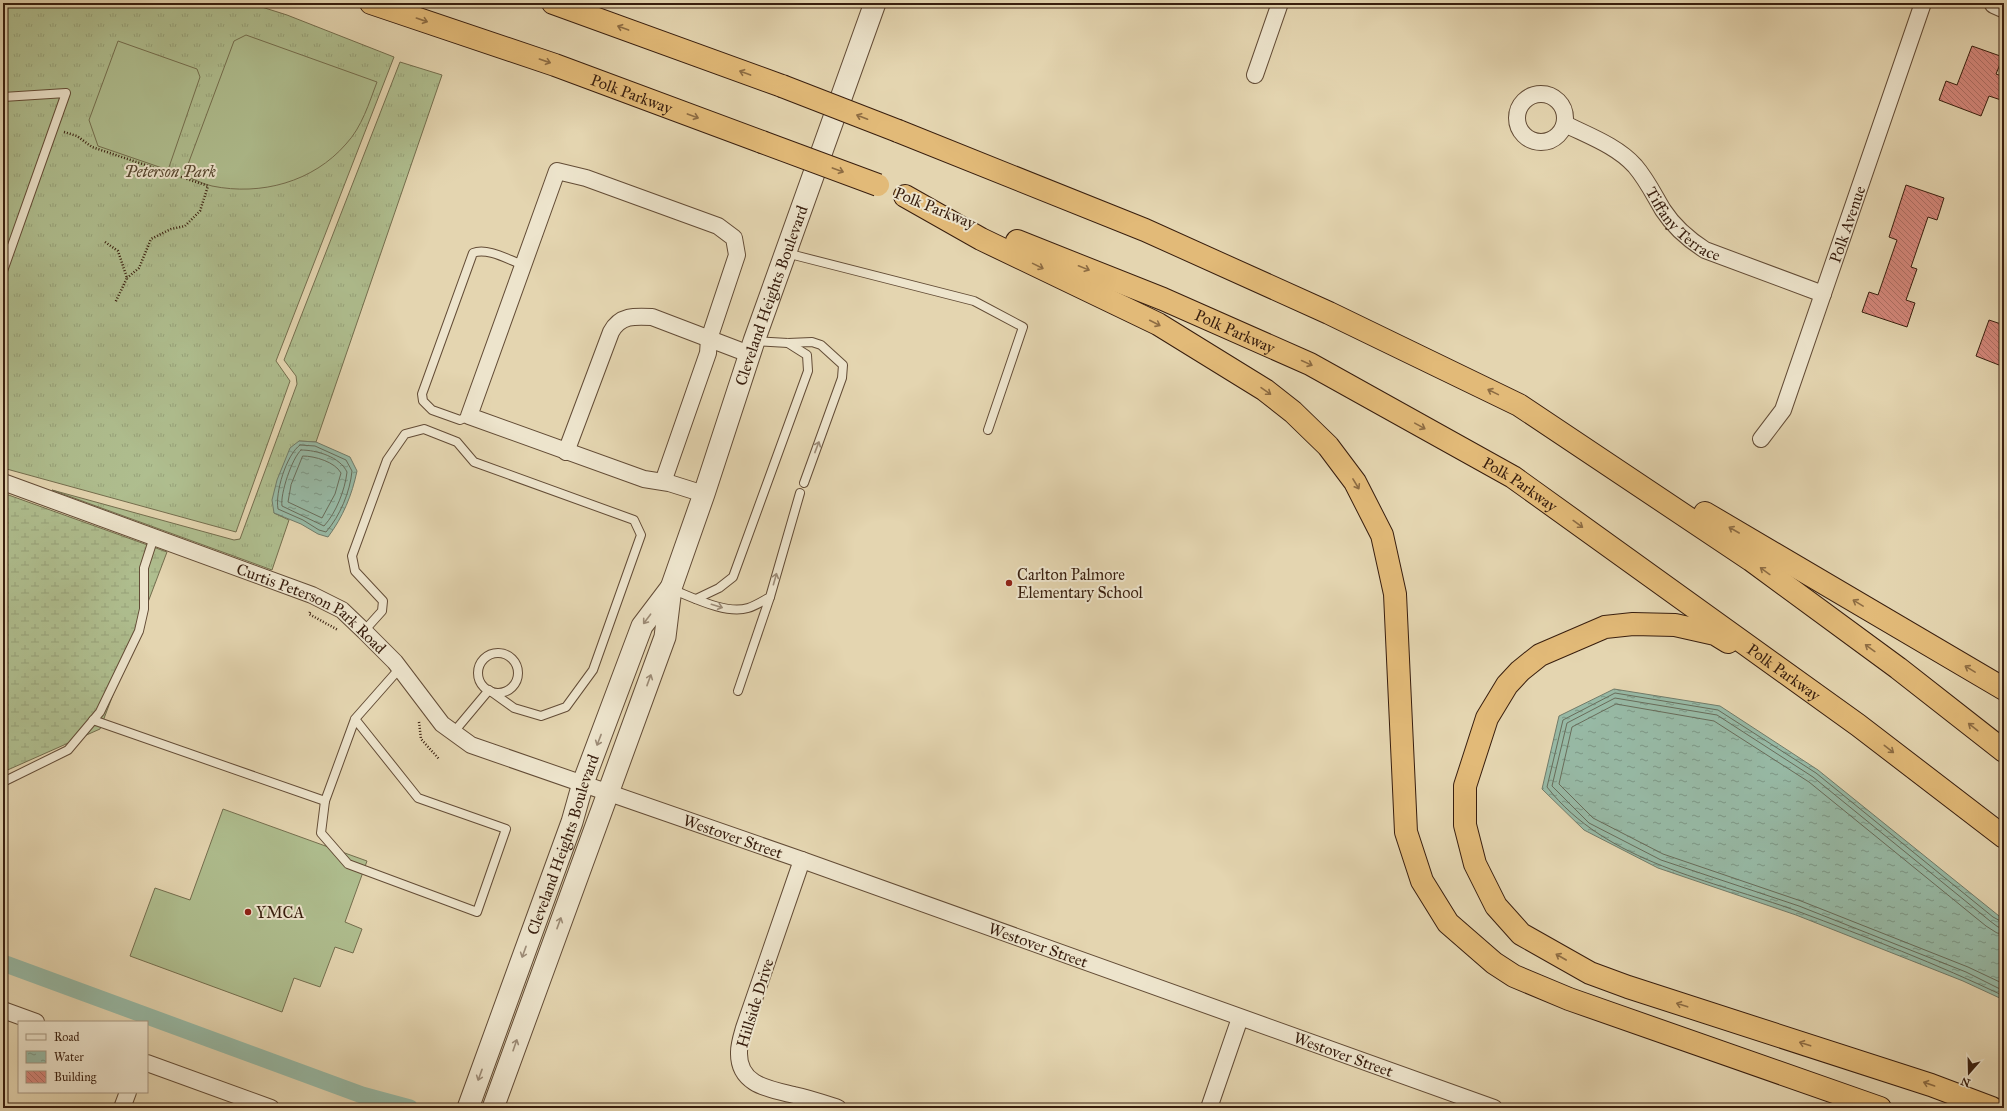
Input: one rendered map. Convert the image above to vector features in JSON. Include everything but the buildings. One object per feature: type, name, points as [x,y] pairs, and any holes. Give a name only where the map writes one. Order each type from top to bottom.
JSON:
[{"type":"highway","name":"Polk Parkway","points":[[371,3],[555,65],[878,185],[1163,299],[1317,368],[1513,477],[1858,725],[2004,838]]},
{"type":"highway","points":[[553,3],[782,86],[898,131],[1145,230],[1329,313],[1519,405],[2004,689]]},
{"type":"highway","points":[[905,196],[981,239],[1158,324],[1265,390],[1293,412],[1328,446],[1355,482],[1382,535],[1395,594],[1406,832],[1422,881],[1448,923],[1494,963],[1514,976],[1569,999],[1880,1108]]},
{"type":"highway","points":[[1519,405],[1751,560],[1898,668],[2004,751]]},
{"type":"highway","points":[[1858,725],[1715,634],[1675,625],[1633,624],[1605,627],[1540,655],[1520,671],[1507,685],[1487,718],[1465,786],[1465,825],[1475,864],[1496,906],[1521,934],[1590,973],[1628,988],[1931,1085],[1992,1108]]},
{"type":"street","name":"Cleveland Heights Boulevard","points":[[493,1108],[665,637],[671,588],[785,253],[875,3]]},
{"type":"street","points":[[1255,75],[1280,3]]},
{"type":"street","name":"Polk Avenue","points":[[1761,439],[1783,410],[1923,3]]},
{"type":"street","points":[[1995,3],[2004,7]]},
{"type":"street","name":"Tiffany Terrace","points":[[1565,124],[1616,149],[1625,157],[1650,185],[1663,209],[1675,226],[1689,240],[1705,250],[1823,294]]},
{"type":"street","points":[[663,482],[708,353],[709,339],[738,255],[734,238],[718,226],[586,178],[557,172],[469,416],[644,479],[663,482],[704,494]]},
{"type":"street","points":[[566,452],[616,324],[635,316],[652,317],[709,339],[752,348]]},
{"type":"street","name":"Curtis Peterson Park Road","points":[[3,482],[316,597],[342,610],[364,630],[400,668],[442,724],[453,733],[471,745],[583,783]]},
{"type":"street","name":"Cleveland Heights Boulevard","points":[[468,1108],[572,822],[583,783],[642,626],[671,588]]},
{"type":"street","name":"Westover Street","points":[[583,783],[1494,1108]]},
{"type":"street","name":"Hillside Drive","points":[[802,860],[744,1028],[739,1053],[742,1067],[748,1078],[754,1083],[767,1088],[802,1096],[838,1108]]},
{"type":"street","points":[[3,1010],[33,1021]]},
{"type":"street","points":[[1209,1108],[1240,1018]]},
{"type":"street","points":[[148,1063],[271,1108]]},
{"type":"street","points":[[122,1108],[128,1093]]},
{"type":"lane","points":[[3,96],[66,93],[3,271]]},
{"type":"lane","points":[[469,416],[460,420],[432,410],[423,401],[422,394],[473,254],[478,251],[485,252],[523,265]]},
{"type":"lane","points":[[785,253],[974,301],[1023,327],[988,430]]},
{"type":"lane","points":[[752,348],[788,343],[812,342],[821,346],[843,365],[842,378],[804,484]]},
{"type":"lane","points":[[696,599],[719,588],[733,577],[808,371],[807,355],[788,343]]},
{"type":"lane","points":[[364,630],[382,611],[383,601],[355,572],[352,556],[387,460],[405,434],[424,429],[457,442],[474,462],[634,520],[641,535],[593,670],[566,708],[541,716],[514,708],[488,690],[479,680],[478,670],[480,663],[490,654],[504,654],[511,657],[518,669],[516,682],[507,690],[501,692],[488,690]]},
{"type":"lane","points":[[738,691],[770,597],[800,493]]},
{"type":"lane","points":[[3,782],[68,750],[100,712],[139,631],[144,609],[144,568],[154,537]]},
{"type":"lane","points":[[671,588],[696,599],[731,610],[748,608],[770,597]]},
{"type":"lane","points":[[356,719],[418,798],[506,829],[477,912],[348,864],[321,833],[325,801],[356,719],[400,668]]},
{"type":"lane","points":[[453,733],[488,690]]},
{"type":"lane","points":[[93,720],[325,801]]},
{"type":"path","points":[[54,128],[77,136],[92,147],[208,186],[200,211],[185,226],[171,229],[151,239],[138,268],[127,278],[115,303]]},
{"type":"path","points":[[105,242],[118,251],[127,278]]},
{"type":"path","points":[[316,597],[309,614],[337,630],[342,635]]},
{"type":"path","points":[[419,721],[421,739],[439,759]]},
{"type":"green space","name":"Peterson Park","points":[[3,3],[249,3],[287,15],[394,57],[276,361],[290,381],[236,532],[3,468]]},
{"type":"green space","points":[[246,35],[377,82],[364,114],[352,137],[333,157],[318,168],[302,177],[285,183],[249,189],[230,189],[202,183],[184,175],[234,41]]},
{"type":"green space","points":[[118,41],[197,69],[200,77],[168,170],[98,146],[89,120]]},
{"type":"green space","points":[[400,62],[442,75],[316,442],[299,441],[274,513],[289,520],[272,570],[52,490],[234,540],[240,539],[297,384],[296,376],[284,360]]},
{"type":"green space","points":[[3,493],[167,552],[100,729],[3,772]]},
{"type":"green space","name":"YMCA","points":[[223,809],[367,861],[345,922],[362,929],[353,953],[335,947],[320,987],[294,978],[282,1012],[130,956],[155,888],[190,900]]},
{"type":"water","points":[[299,441],[316,442],[350,457],[357,471],[346,506],[328,537],[318,534],[301,524],[274,513],[272,500],[277,480],[290,448]]},
{"type":"water","points":[[1614,689],[1720,706],[1818,770],[2004,920],[2004,1000],[1963,981],[1796,915],[1658,868],[1584,830],[1542,789],[1559,716]]},
{"type":"waterway","points":[[3,963],[362,1095],[410,1108]]},
{"type":"place","name":"Carlton Palmore Elementary School","points":[[1009,583]]},
{"type":"place","name":"YMCA","points":[[248,912]]}]
